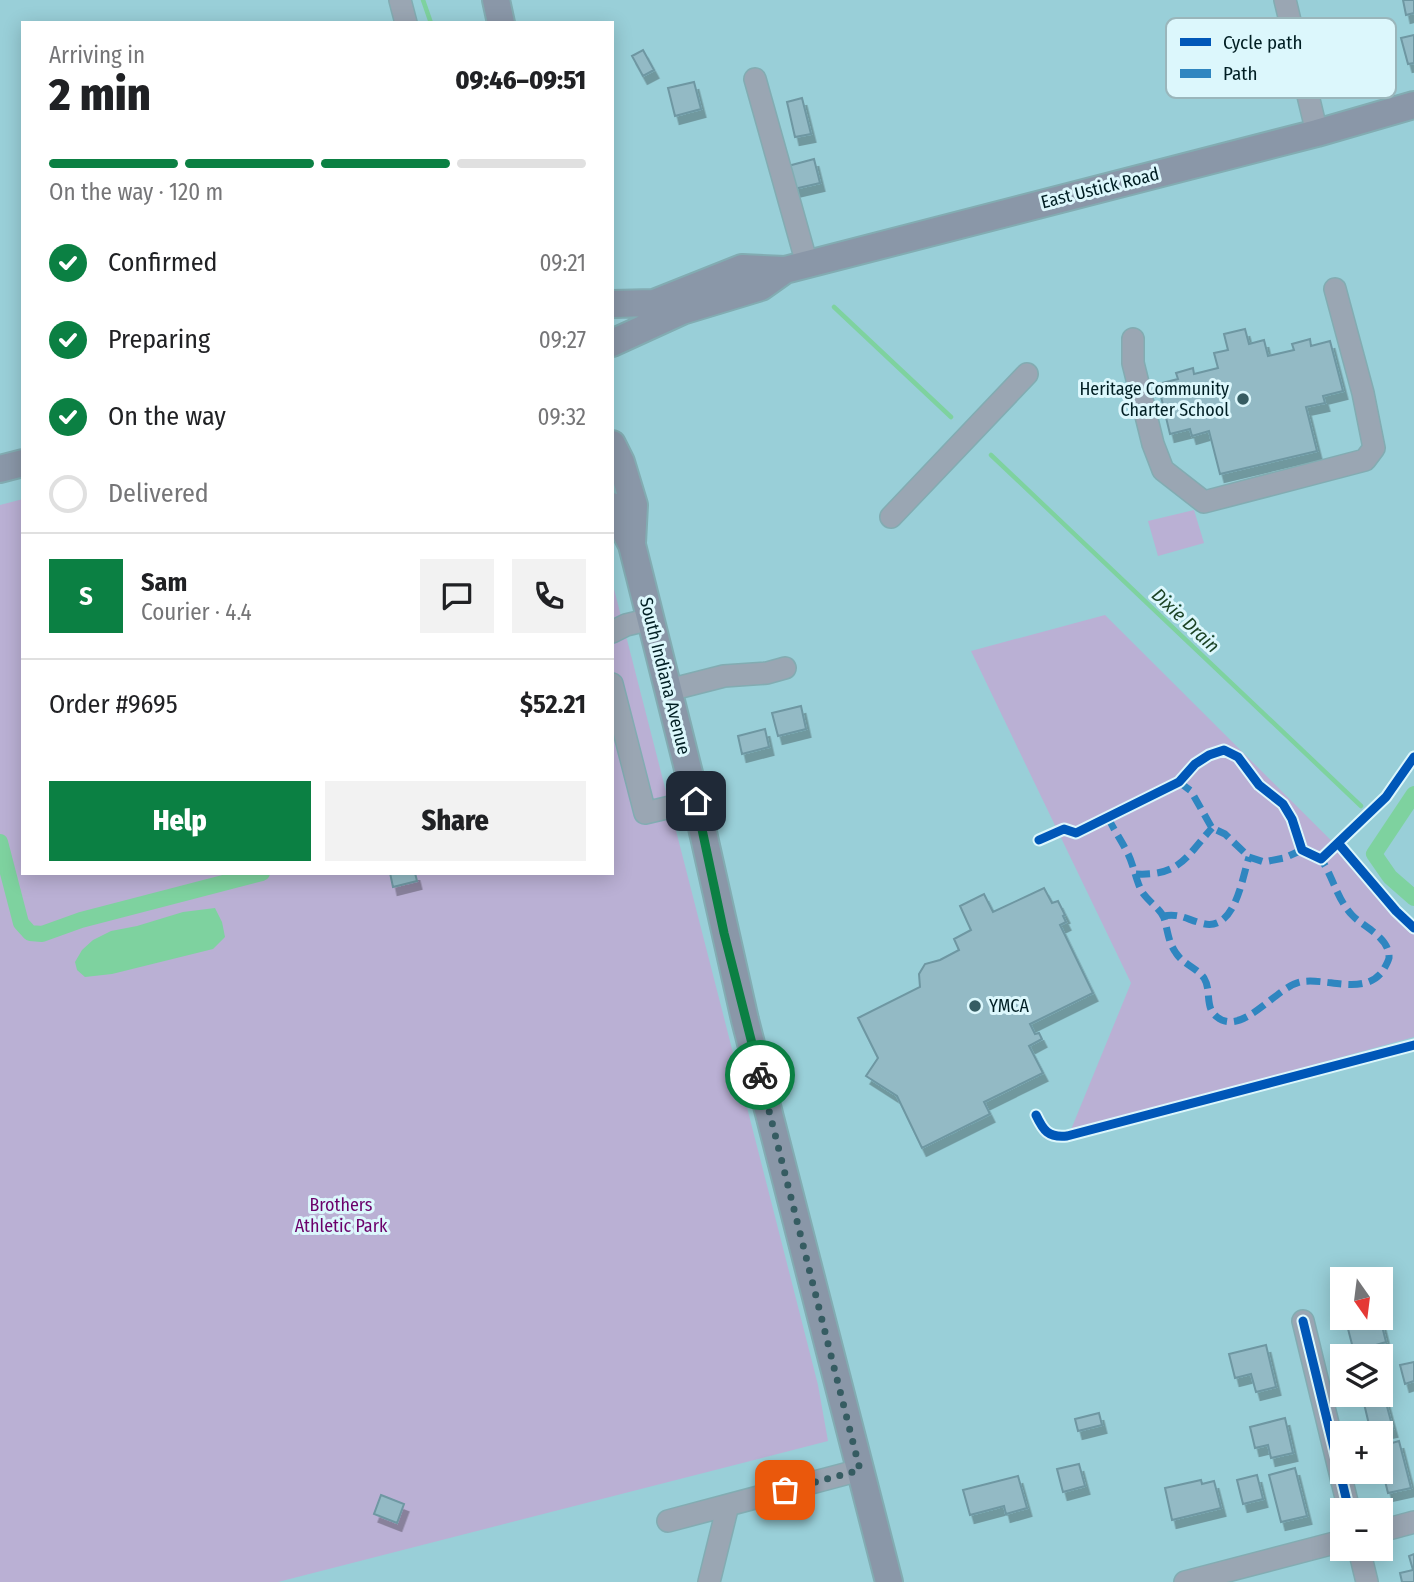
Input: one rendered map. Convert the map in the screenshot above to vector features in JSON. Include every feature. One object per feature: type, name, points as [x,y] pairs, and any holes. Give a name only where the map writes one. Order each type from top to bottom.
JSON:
[{"type":"main road","points":[[496,0],[501,21]]},
{"type":"main road","name":"East Ustick Road","points":[[614,305],[654,303],[742,268],[796,267],[1317,133],[1414,105]]},
{"type":"main road","name":"East Ustick Road","points":[[614,341],[682,311],[761,287],[796,267]]},
{"type":"main road","points":[[614,313],[617,324],[614,335]]},
{"type":"main road","name":"South Indiana Avenue","points":[[614,448],[634,505],[632,545]]},
{"type":"main road","points":[[0,469],[21,464]]},
{"type":"main road","name":"South Indiana Avenue","points":[[614,510],[632,545],[651,618],[696,801],[742,1008],[889,1582]]},
{"type":"street","points":[[400,0],[405,21]]},
{"type":"street","points":[[1285,0],[1289,18]]},
{"type":"street","points":[[755,79],[796,267]]},
{"type":"street","points":[[1309,98],[1317,133]]},
{"type":"street","points":[[1133,339],[1133,363],[1153,444],[1163,470],[1204,502],[1365,460],[1374,448],[1363,393],[1335,289]]},
{"type":"street","points":[[891,517],[1027,374]]},
{"type":"street","points":[[614,631],[651,618]]},
{"type":"street","points":[[669,690],[724,676],[767,673],[785,668]]},
{"type":"street","points":[[614,692],[645,813],[696,801]]},
{"type":"street","points":[[1303,1321],[1346,1498]]},
{"type":"street","points":[[668,1521],[860,1470]]},
{"type":"street","points":[[709,1582],[727,1505]]},
{"type":"street","points":[[1393,1528],[1414,1522]]},
{"type":"street","points":[[1193,1581],[1330,1544]]},
{"type":"street","points":[[1362,1561],[1367,1582]]},
{"type":"green space","name":"Brothers Athletic Park","points":[[21,500],[21,875],[614,875],[614,589],[818,1385],[828,1441],[278,1582],[0,1582],[0,505]]},
{"type":"green space","points":[[1194,510],[1204,543],[1158,556],[1148,521]]},
{"type":"green space","points":[[1105,615],[1414,923],[1414,1037],[1070,1132],[1131,983],[971,651]]},
{"type":"shaded area","points":[[215,908],[225,937],[213,949],[112,974],[85,977],[77,970],[75,962],[82,950],[93,940],[111,931],[183,912]]},
{"type":"building","points":[[1403,0],[1414,0],[1414,13],[1406,15]]},
{"type":"building","points":[[1414,35],[1414,63],[1408,64],[1401,38]]},
{"type":"building","points":[[643,50],[654,70],[643,76],[632,56]]},
{"type":"building","points":[[694,82],[701,109],[675,116],[668,88]]},
{"type":"building","points":[[802,98],[811,134],[795,137],[787,102]]},
{"type":"building","points":[[814,159],[820,183],[794,189],[788,166]]},
{"type":"building","name":"Heritage Community Charter School","points":[[1245,329],[1249,344],[1264,340],[1268,356],[1294,350],[1292,344],[1310,339],[1311,346],[1330,341],[1343,391],[1323,396],[1325,403],[1306,407],[1317,451],[1220,474],[1209,431],[1192,436],[1190,429],[1170,434],[1158,384],[1178,379],[1176,373],[1193,368],[1194,374],[1218,368],[1214,353],[1228,350],[1224,334]]},
{"type":"building","points":[[801,706],[806,729],[778,736],[772,713]]},
{"type":"building","points":[[765,729],[769,747],[742,754],[738,736]]},
{"type":"building","points":[[390,875],[416,875],[417,881],[393,887]]},
{"type":"building","name":"YMCA","points":[[1044,888],[1052,903],[1058,901],[1065,915],[1063,916],[1066,922],[1060,925],[1093,993],[1030,1024],[1035,1034],[1039,1033],[1042,1039],[1029,1046],[1043,1073],[984,1102],[990,1114],[922,1148],[897,1096],[866,1076],[878,1058],[858,1018],[920,987],[919,974],[925,964],[959,950],[954,939],[971,930],[960,906],[984,894],[993,912]]},
{"type":"building","points":[[1348,1330],[1383,1330],[1386,1342],[1379,1344],[1352,1344]]},
{"type":"building","points":[[1266,1345],[1276,1387],[1256,1392],[1251,1374],[1235,1378],[1229,1354]]},
{"type":"building","points":[[1414,1362],[1414,1381],[1405,1384],[1400,1365]]},
{"type":"building","points":[[1365,1407],[1387,1407],[1391,1421],[1368,1421]]},
{"type":"building","points":[[1099,1413],[1102,1425],[1078,1431],[1075,1419]]},
{"type":"building","points":[[1285,1418],[1293,1453],[1271,1458],[1268,1445],[1255,1448],[1250,1427]]},
{"type":"building","points":[[1399,1441],[1411,1488],[1388,1493],[1386,1484],[1393,1484],[1393,1443]]},
{"type":"building","points":[[1079,1464],[1085,1486],[1063,1492],[1057,1469]]},
{"type":"building","points":[[1295,1468],[1307,1516],[1281,1522],[1269,1475]]},
{"type":"building","points":[[1257,1475],[1263,1499],[1243,1504],[1237,1480]]},
{"type":"building","points":[[1018,1476],[1027,1508],[1006,1514],[1004,1506],[970,1515],[963,1490]]},
{"type":"building","points":[[1201,1480],[1202,1484],[1214,1481],[1221,1508],[1172,1520],[1165,1488]]},
{"type":"building","points":[[381,1495],[404,1504],[397,1523],[374,1514]]},
{"type":"building","points":[[1414,1554],[1414,1582],[1402,1582],[1400,1573],[1413,1570],[1409,1556]]},
{"type":"waterway","name":"Dixie Drain","points":[[423,0],[430,21]]},
{"type":"waterway","name":"Dixie Drain","points":[[834,307],[951,417]]},
{"type":"waterway","name":"Dixie Drain","points":[[991,455],[1361,806]]},
{"type":"waterway","points":[[1414,794],[1374,854],[1390,877],[1414,898]]},
{"type":"waterway","points":[[0,842],[21,923],[30,933],[42,934],[81,920],[254,875]]},
{"type":"marked path","points":[[1179,782],[1191,791],[1212,828],[1225,834],[1249,857],[1264,862],[1284,858],[1302,850]]},
{"type":"marked path","points":[[1108,817],[1128,855],[1141,890],[1164,918],[1173,949],[1204,978],[1213,1013],[1227,1021],[1237,1021],[1248,1016],[1290,986],[1300,982],[1365,983],[1374,979],[1384,969],[1389,958],[1385,944],[1347,909],[1321,859]]},
{"type":"marked path","points":[[1136,874],[1151,874],[1173,868],[1188,856],[1212,828]]},
{"type":"marked path","points":[[1163,916],[1178,916],[1213,924],[1222,920],[1235,902],[1249,857]]},
{"type":"cycle path","points":[[1039,840],[1064,829],[1076,833],[1179,782],[1195,764],[1224,750],[1238,757],[1259,785],[1283,804],[1292,819],[1302,850],[1321,859],[1386,797],[1414,757]]},
{"type":"cycle path","points":[[1338,843],[1414,928]]},
{"type":"cycle path","points":[[1036,1115],[1047,1132],[1055,1136],[1067,1136],[1414,1045]]},
{"type":"cycle path","points":[[1303,1321],[1346,1498]]},
{"type":"way so far","points":[[760,1075],[860,1470],[785,1490]]},
{"type":"place","name":"Heritage Community Charter School","points":[[1243,399]]},
{"type":"place","name":"YMCA","points":[[975,1006]]},
{"type":"route","points":[[696,801],[724,933],[760,1075]]}]
